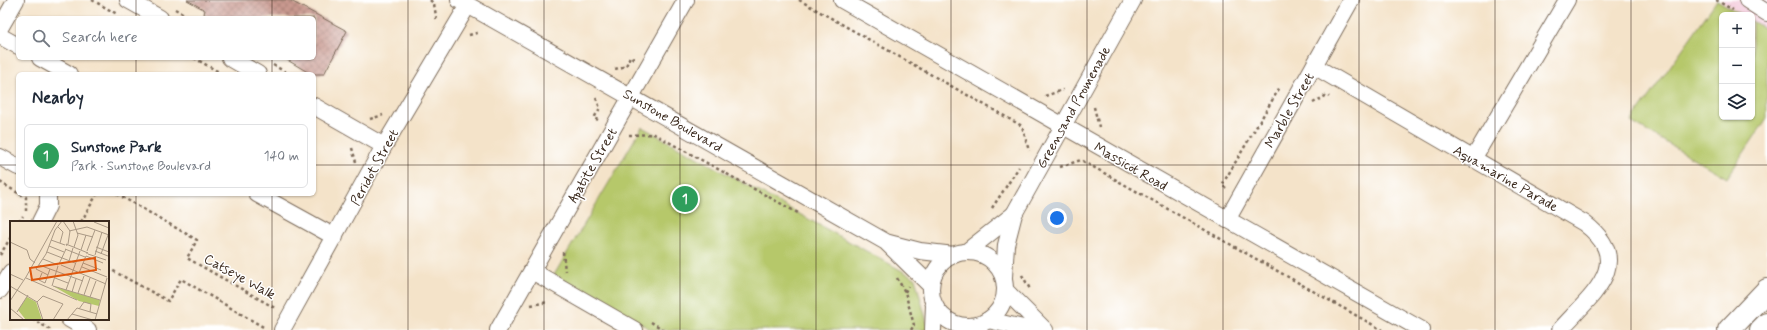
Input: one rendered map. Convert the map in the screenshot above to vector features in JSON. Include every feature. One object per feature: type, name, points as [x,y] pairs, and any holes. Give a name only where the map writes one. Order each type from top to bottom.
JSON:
[{"type":"main road","points":[[1728,330],[1767,290]]},
{"type":"main road","points":[[1761,330],[1767,324]]},
{"type":"street","points":[[0,28],[16,0]]},
{"type":"street","points":[[128,0],[156,16]]},
{"type":"street","name":"Apatite Street","points":[[498,330],[686,0]]},
{"type":"street","name":"Massicot Road","points":[[842,0],[1226,220],[1422,330]]},
{"type":"street","name":"Greensand Promenade","points":[[1005,284],[1006,245],[1014,214],[1133,0]]},
{"type":"street","name":"Marble Street","points":[[1226,220],[1351,0]]},
{"type":"street","points":[[1473,159],[1568,0]]},
{"type":"street","points":[[1747,0],[1767,13]]},
{"type":"street","name":"Sunstone Boulevard","points":[[464,2],[886,242],[931,286]]},
{"type":"street","name":"Peridot Street","points":[[282,330],[464,2]]},
{"type":"street","points":[[0,36],[16,45]]},
{"type":"street","points":[[44,60],[65,72]]},
{"type":"street","points":[[234,60],[254,72]]},
{"type":"street","name":"Aquamarine Parade","points":[[1314,66],[1584,223],[1597,233],[1604,244],[1608,255],[1608,268],[1604,279],[1560,330]]},
{"type":"street","points":[[316,107],[384,146]]},
{"type":"street","points":[[0,157],[16,166]]},
{"type":"street","points":[[40,221],[48,206],[48,196]]},
{"type":"street","points":[[261,196],[334,237]]},
{"type":"street","name":"Greensand Promenade","points":[[960,253],[1014,214]]},
{"type":"street","name":"Sunstone Boulevard","points":[[886,242],[920,251],[960,253]]},
{"type":"street","points":[[933,330],[934,304],[931,286],[933,277],[938,267],[945,260],[960,253],[978,253],[989,258],[998,266],[1005,284],[1022,306],[1045,330]]},
{"type":"street","points":[[532,271],[640,324]]},
{"type":"street","points":[[934,304],[941,314],[951,321],[969,328],[988,320],[997,312],[1000,307],[1005,284]]},
{"type":"street","points":[[71,320],[88,330]]},
{"type":"street","points":[[988,320],[1032,330]]},
{"type":"path","points":[[92,0],[118,14]]},
{"type":"path","points":[[430,0],[434,4],[437,22],[434,28]]},
{"type":"path","points":[[799,0],[1022,126]]},
{"type":"path","points":[[1716,0],[1734,11]]},
{"type":"path","points":[[464,37],[480,32],[487,36]]},
{"type":"path","points":[[198,60],[218,72]]},
{"type":"path","points":[[272,64],[286,72]]},
{"type":"path","points":[[1241,195],[1222,185],[1283,83],[1312,103],[1327,95],[1334,99]]},
{"type":"path","points":[[1025,158],[1029,151],[1022,126],[1036,98],[1063,91],[1067,84]]},
{"type":"path","points":[[596,95],[600,108],[594,118],[622,135],[654,134],[800,215]]},
{"type":"path","points":[[1057,168],[1082,160],[1100,130],[1093,103]]},
{"type":"path","points":[[368,119],[387,114]]},
{"type":"path","points":[[346,144],[353,148],[357,166]]},
{"type":"path","points":[[1082,160],[1382,330]]},
{"type":"path","points":[[991,211],[1021,164]]},
{"type":"path","points":[[0,182],[16,191]]},
{"type":"path","points":[[21,221],[26,211],[26,197],[24,196]]},
{"type":"path","points":[[82,221],[95,196]]},
{"type":"path","name":"Catseye Walk","points":[[120,196],[196,240],[187,258],[276,308]]},
{"type":"path","points":[[0,255],[10,238]]},
{"type":"path","points":[[1255,258],[1264,241]]},
{"type":"path","points":[[562,246],[566,274]]},
{"type":"path","points":[[109,269],[168,302],[181,279],[265,328]]},
{"type":"path","points":[[904,292],[917,271]]},
{"type":"path","points":[[894,272],[904,292],[914,325]]},
{"type":"path","points":[[1022,274],[1031,291],[1022,306]]},
{"type":"path","points":[[34,320],[51,330]]},
{"type":"path","points":[[640,324],[664,330]]},
{"type":"shaded area","points":[[1721,0],[1767,0],[1767,30],[1755,23],[1755,12],[1739,12]]},
{"type":"green space","points":[[1717,0],[1737,12],[1719,12],[1719,120],[1755,120],[1755,23],[1767,30],[1767,118],[1727,178],[1631,122]]},
{"type":"green space","points":[[642,127],[915,278],[929,330],[652,330],[554,275]]},
{"type":"building","points":[[187,0],[289,0],[347,31],[324,74],[316,74],[316,72],[308,72],[287,60],[316,60],[316,16],[208,16],[204,14],[205,10]]},
{"type":"place","name":"Sunstone Park","points":[[685,199]]}]
